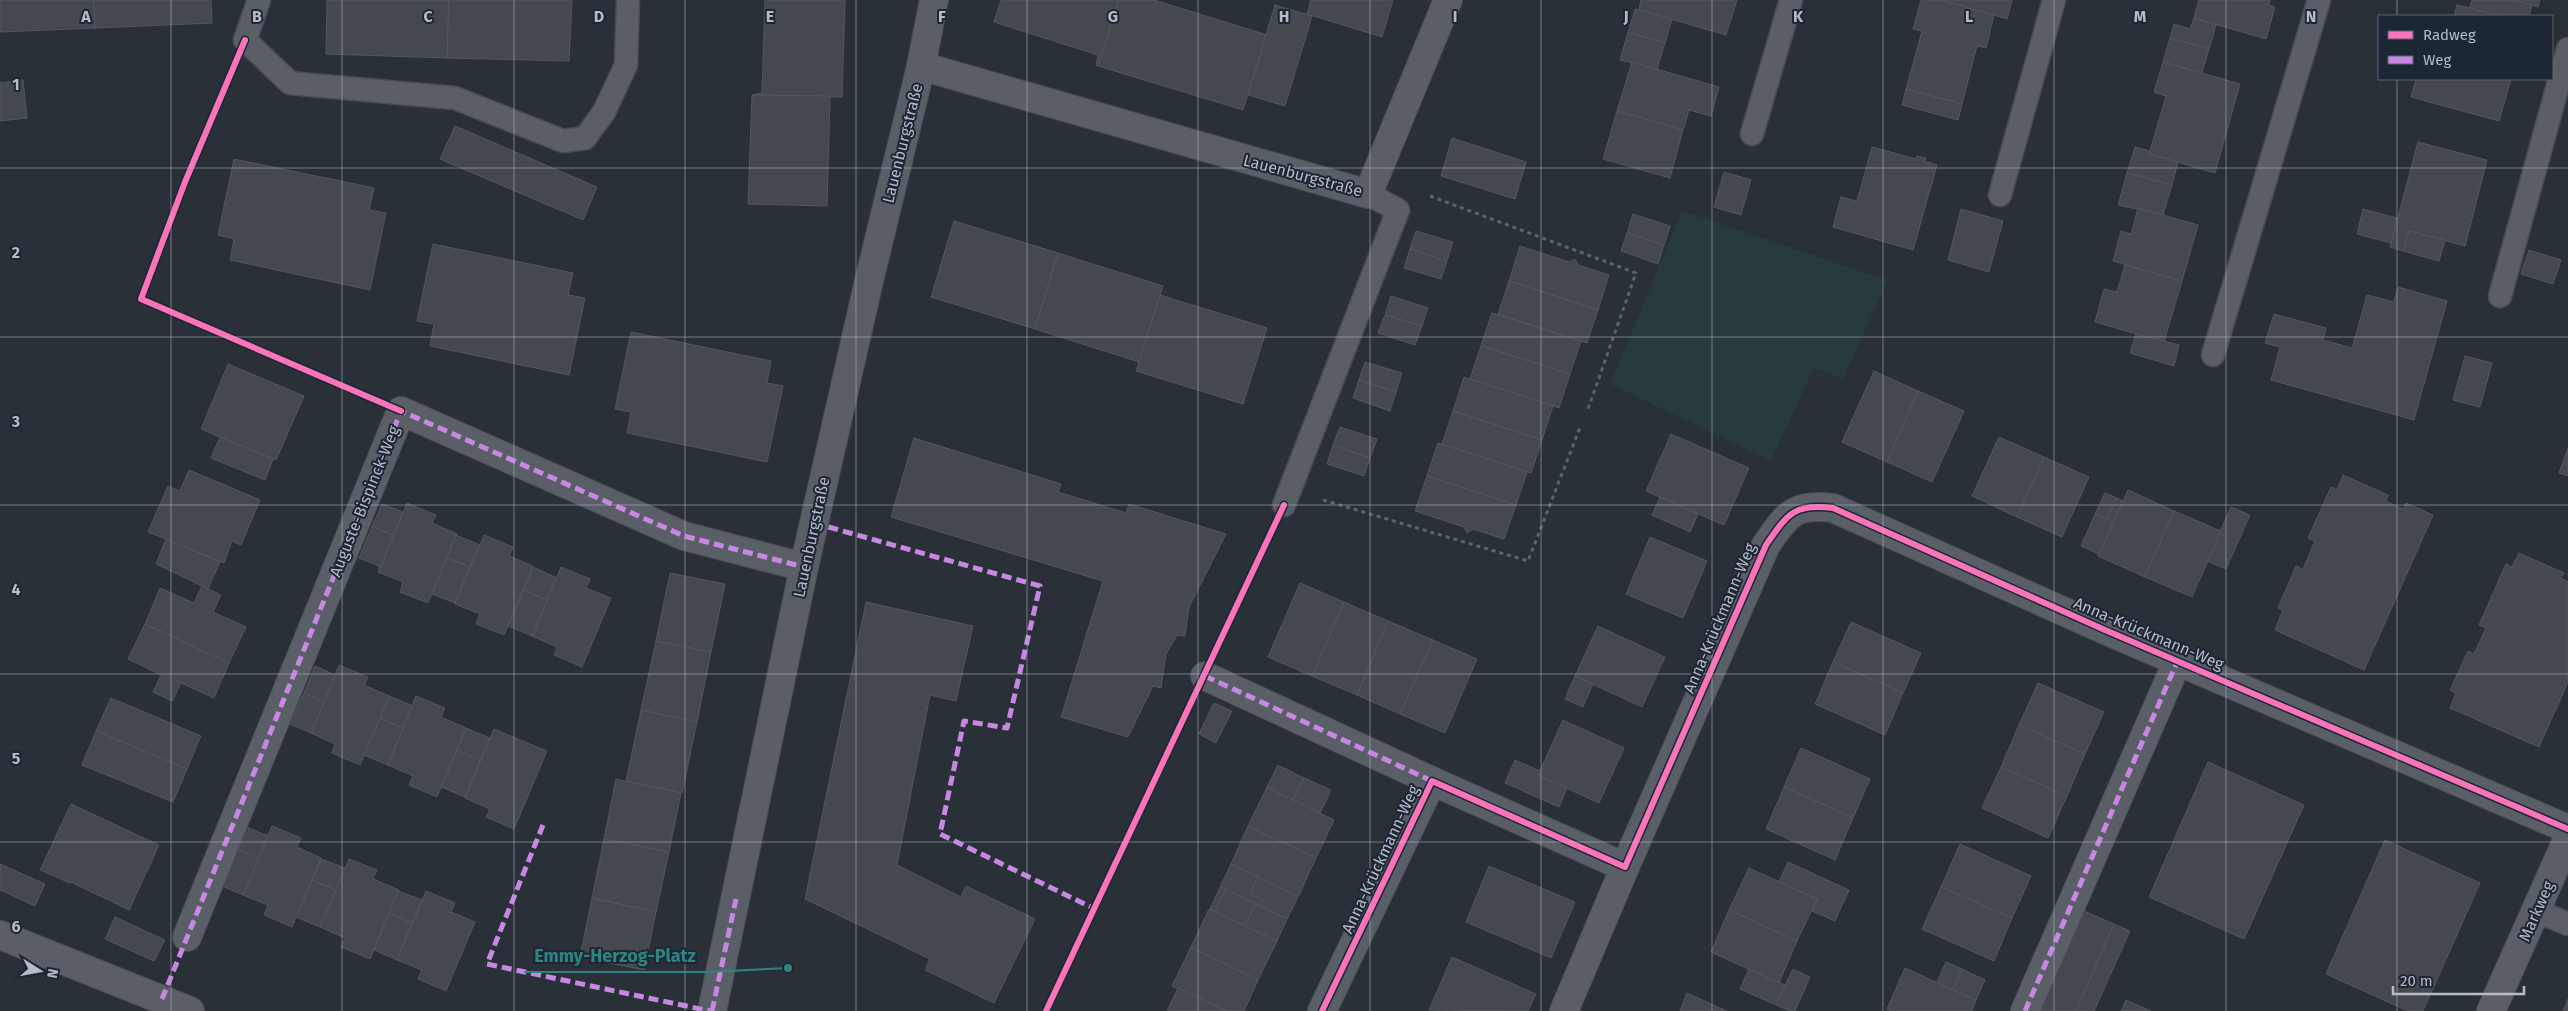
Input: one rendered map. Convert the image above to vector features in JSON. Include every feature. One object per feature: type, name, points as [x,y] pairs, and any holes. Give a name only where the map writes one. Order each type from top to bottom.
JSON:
[{"type":"street","name":"Lauenburgstraße","points":[[712,1011],[804,567],[868,284],[921,66],[934,0]]},
{"type":"street","name":"Lauenburgstraße","points":[[921,66],[1372,184],[1448,0]]},
{"type":"street","name":"Auguste-Bispinck-Weg","points":[[186,937],[400,411],[684,536],[804,567]]},
{"type":"street","name":"Anna-Krückmann-Weg","points":[[1564,1011],[1766,545],[1782,522],[1795,510],[1811,505],[1833,508],[2568,829]]},
{"type":"street","name":"Anna-Krückmann-Weg","points":[[2025,1011],[2178,660]]},
{"type":"street","name":"Anna-Krückmann-Weg","points":[[1205,676],[1432,781],[1625,867]]},
{"type":"street","name":"Anna-Krückmann-Weg","points":[[1322,1011],[1432,781]]},
{"type":"street","name":"Markweg","points":[[2491,1011],[2568,838]]},
{"type":"street","points":[[0,935],[190,1011]]},
{"type":"lane","points":[[259,0],[245,40],[290,83],[455,98],[563,141],[585,138],[604,112],[626,65],[628,0]]},
{"type":"lane","points":[[1752,134],[1791,0]]},
{"type":"lane","points":[[2000,195],[2054,0]]},
{"type":"lane","points":[[2213,355],[2319,0]]},
{"type":"lane","points":[[2500,296],[2568,49]]},
{"type":"lane","points":[[1286,498],[1398,210],[1372,184]]},
{"type":"lane","points":[[2536,911],[2568,924]]},
{"type":"path","points":[[1372,184],[1636,273],[1588,409]]},
{"type":"path","points":[[1286,498],[1528,561],[1581,424]]},
{"type":"green space","points":[[1682,211],[1888,280],[1843,379],[1814,368],[1771,461],[1610,384]]},
{"type":"building","points":[[0,0],[94,0],[95,28],[0,32]]},
{"type":"building","points":[[94,0],[211,0],[212,23],[95,28]]},
{"type":"building","points":[[327,0],[449,0],[447,58],[326,54]]},
{"type":"building","points":[[449,0],[572,0],[569,61],[447,58]]},
{"type":"building","points":[[765,0],[845,0],[842,97],[752,95],[762,93]]},
{"type":"building","points":[[1001,0],[1119,0],[1098,66],[1096,65],[1098,55],[994,22]]},
{"type":"building","points":[[1119,0],[1154,0],[1267,35],[1243,110],[1098,66]]},
{"type":"building","points":[[1311,0],[1393,0],[1382,37],[1307,14]]},
{"type":"building","points":[[1641,0],[1737,0],[1726,35],[1639,10]]},
{"type":"building","points":[[1921,0],[1941,0],[1994,15],[1986,48],[1977,46],[1962,104],[1906,89],[1922,31],[1913,29]]},
{"type":"building","points":[[1941,0],[2012,0],[2007,19]]},
{"type":"building","points":[[2199,0],[2270,0],[2269,5],[2275,7],[2266,39],[2194,18]]},
{"type":"building","points":[[2472,0],[2513,0],[2532,5],[2529,15],[2495,15],[2470,8]]},
{"type":"building","points":[[2513,0],[2540,0],[2538,7]]},
{"type":"building","points":[[1275,5],[1312,16],[1285,106],[1248,95]]},
{"type":"building","points":[[2457,5],[2495,15],[2454,15]]},
{"type":"building","points":[[1635,9],[1672,19],[1665,43],[1628,32]]},
{"type":"building","points":[[2194,18],[2216,25],[2209,49],[2170,38],[2174,24],[2190,29]]},
{"type":"building","points":[[1628,32],[1665,43],[1657,69],[1620,60]]},
{"type":"building","points":[[2170,38],[2209,49],[2202,73],[2163,62]]},
{"type":"building","points":[[1632,62],[1719,87],[1711,116],[1689,110],[1683,130],[1617,111]]},
{"type":"building","points":[[2163,62],[2240,84],[2215,173],[2149,154],[2166,96],[2154,92]]},
{"type":"building","points":[[23,80],[27,118],[0,121],[0,83]]},
{"type":"building","points":[[2416,80],[2511,80],[2499,121],[2411,97]]},
{"type":"building","points":[[1906,89],[1962,104],[1958,120],[1902,105]]},
{"type":"building","points":[[752,95],[830,96],[827,206],[748,204]]},
{"type":"building","points":[[1617,111],[1683,130],[1670,178],[1603,159]]},
{"type":"building","points":[[455,126],[597,187],[583,220],[440,159]]},
{"type":"building","points":[[1452,138],[1526,162],[1515,199],[1441,176]]},
{"type":"building","points":[[2418,142],[2487,160],[2465,246],[2409,231],[2403,251],[2390,247]]},
{"type":"building","points":[[1872,147],[1916,159],[1917,156],[1926,158],[1925,161],[1937,165],[1913,250],[1833,227],[1841,197],[1857,201]]},
{"type":"building","points":[[2135,147],[2150,151],[2149,154],[2178,162],[2172,185],[2127,173]]},
{"type":"building","points":[[234,159],[374,188],[369,210],[386,213],[370,290],[230,260],[234,239],[218,235]]},
{"type":"building","points":[[1724,172],[1751,180],[1741,215],[1714,207]]},
{"type":"building","points":[[2127,173],[2172,185],[2163,215],[2118,205]]},
{"type":"building","points":[[2138,208],[2198,225],[2182,281],[2113,261],[2121,231],[2131,234]]},
{"type":"building","points":[[1961,209],[2003,221],[1989,272],[1948,260]]},
{"type":"building","points":[[2363,209],[2397,218],[2391,243],[2357,234]]},
{"type":"building","points":[[1633,214],[1670,226],[1664,245],[1627,233]]},
{"type":"building","points":[[954,221],[1058,253],[1035,329],[931,297]]},
{"type":"building","points":[[1416,231],[1453,242],[1447,261],[1410,249]]},
{"type":"building","points":[[2409,231],[2445,240],[2439,261],[2403,251]]},
{"type":"building","points":[[1627,233],[1664,245],[1658,264],[1621,251]]},
{"type":"building","points":[[433,244],[573,273],[568,295],[585,298],[569,375],[430,346],[434,324],[417,321]]},
{"type":"building","points":[[1520,246],[1569,262],[1575,259],[1578,265],[1609,275],[1598,310],[1509,281]]},
{"type":"building","points":[[1410,249],[1447,261],[1441,279],[1404,268]]},
{"type":"building","points":[[2529,250],[2561,260],[2553,284],[2521,274]]},
{"type":"building","points":[[1058,253],[1163,286],[1139,362],[1035,329]]},
{"type":"building","points":[[2125,265],[2182,281],[2164,342],[2095,322],[2104,289],[2117,292]]},
{"type":"building","points":[[1509,281],[1598,310],[1587,343],[1498,314]]},
{"type":"building","points":[[2398,287],[2447,301],[2414,420],[2271,380],[2280,347],[2265,343],[2274,314],[2326,328],[2323,340],[2352,348],[2367,295],[2394,302]]},
{"type":"building","points":[[1160,295],[1267,328],[1243,404],[1136,371]]},
{"type":"building","points":[[1391,296],[1428,308],[1422,326],[1385,315]]},
{"type":"building","points":[[1492,313],[1581,341],[1570,374],[1481,346]]},
{"type":"building","points":[[1385,315],[1422,326],[1415,345],[1378,333]]},
{"type":"building","points":[[631,332],[771,361],[767,383],[783,386],[767,462],[627,433],[631,412],[615,409]]},
{"type":"building","points":[[2136,334],[2179,345],[2174,366],[2130,353]]},
{"type":"building","points":[[1481,346],[1570,374],[1559,408],[1470,379]]},
{"type":"building","points":[[2465,356],[2492,363],[2480,407],[2453,400]]},
{"type":"building","points":[[1365,362],[1402,373],[1396,392],[1359,380]]},
{"type":"building","points":[[228,364],[304,396],[276,460],[201,429]]},
{"type":"building","points":[[1874,371],[1918,391],[1887,462],[1842,442]]},
{"type":"building","points":[[1464,377],[1553,406],[1542,440],[1453,411]]},
{"type":"building","points":[[1359,380],[1396,392],[1390,411],[1353,398]]},
{"type":"building","points":[[1918,391],[1964,411],[1932,482],[1887,462]]},
{"type":"building","points":[[1453,411],[1542,440],[1531,473],[1442,444]]},
{"type":"building","points":[[1340,427],[1377,439],[1370,458],[1333,445]]},
{"type":"building","points":[[1671,434],[1749,468],[1724,525],[1646,491]]},
{"type":"building","points":[[220,437],[273,459],[265,480],[211,458]]},
{"type":"building","points":[[1999,437],[2044,457],[2017,517],[1972,496]]},
{"type":"building","points":[[914,438],[1061,484],[1058,492],[1126,513],[1129,504],[1226,534],[1189,607],[1185,636],[1177,635],[1166,654],[1161,688],[1153,686],[1128,737],[1061,717],[1103,581],[891,517]]},
{"type":"building","points":[[1438,443],[1527,472],[1516,505],[1427,476]]},
{"type":"building","points":[[1333,445],[1370,458],[1364,476],[1327,464]]},
{"type":"building","points":[[2568,448],[2568,476],[2559,473]]},
{"type":"building","points":[[2044,457],[2089,477],[2062,537],[2017,517]]},
{"type":"building","points":[[189,470],[260,500],[241,545],[232,541],[224,563],[148,532],[168,486],[180,491]]},
{"type":"building","points":[[2343,475],[2388,495],[2386,501],[2403,509],[2406,503],[2433,515],[2364,670],[2275,630],[2283,610],[2278,608],[2296,566],[2303,569],[2315,541],[2308,538],[2331,487],[2337,490]]},
{"type":"building","points":[[1427,476],[1516,505],[1504,539],[1473,529],[1467,533],[1464,527],[1415,511]]},
{"type":"building","points":[[2128,490],[2174,511],[2145,577],[2098,556]]},
{"type":"building","points":[[2105,493],[2117,498],[2107,520],[2095,514]]},
{"type":"building","points":[[1660,497],[1698,514],[1690,532],[1652,515]]},
{"type":"building","points":[[2117,498],[2123,501],[2099,554],[2081,546],[2095,514],[2107,520]]},
{"type":"building","points":[[407,503],[436,515],[432,523],[457,534],[428,603],[400,592],[403,582],[378,572]]},
{"type":"building","points":[[382,504],[403,512],[393,535],[372,526]]},
{"type":"building","points":[[2231,507],[2250,515],[2226,569],[2207,561]]},
{"type":"building","points":[[2174,511],[2221,531],[2192,597],[2145,577]]},
{"type":"building","points":[[372,526],[393,535],[381,567],[359,558]]},
{"type":"building","points":[[456,535],[480,545],[470,567],[447,558]]},
{"type":"building","points":[[484,535],[513,547],[509,556],[533,566],[504,635],[476,624],[480,614],[455,604]]},
{"type":"building","points":[[1650,537],[1707,561],[1683,618],[1626,594]]},
{"type":"building","points":[[166,539],[220,562],[208,589],[156,564]]},
{"type":"building","points":[[2519,553],[2564,573],[2561,578],[2568,582],[2568,682],[2539,747],[2450,708],[2456,693],[2450,690],[2468,651],[2474,654],[2486,628],[2479,625],[2506,564],[2512,567]]},
{"type":"building","points":[[447,558],[470,567],[455,603],[432,594]]},
{"type":"building","points":[[533,567],[557,578],[547,600],[524,590]]},
{"type":"building","points":[[561,567],[590,579],[586,588],[611,598],[582,667],[554,655],[557,647],[532,636]]},
{"type":"building","points":[[670,573],[725,584],[711,652],[656,641]]},
{"type":"building","points":[[1300,583],[1344,602],[1312,676],[1268,657]]},
{"type":"building","points":[[202,586],[221,595],[213,612],[246,627],[229,663],[145,624],[160,588],[194,603]]},
{"type":"building","points":[[524,590],[547,600],[532,636],[508,626]]},
{"type":"building","points":[[866,602],[973,626],[956,701],[930,695],[897,865],[961,897],[966,886],[1035,919],[994,1003],[925,970],[930,959],[805,899]]},
{"type":"building","points":[[1344,602],[1388,621],[1357,695],[1312,676]]},
{"type":"building","points":[[1388,621],[1433,640],[1400,714],[1357,695]]},
{"type":"building","points":[[1851,622],[1921,653],[1903,693],[1833,662]]},
{"type":"building","points":[[145,624],[229,663],[214,698],[181,683],[172,701],[153,692],[161,675],[128,659]]},
{"type":"building","points":[[1598,626],[1665,657],[1642,707],[1575,676]]},
{"type":"building","points":[[1433,640],[1477,659],[1445,733],[1400,714]]},
{"type":"building","points":[[656,641],[711,652],[697,722],[641,710]]},
{"type":"building","points":[[1833,662],[1903,693],[1885,735],[1815,704]]},
{"type":"building","points":[[339,665],[368,677],[364,685],[389,696],[360,765],[332,753],[335,744],[311,733]]},
{"type":"building","points":[[315,666],[335,675],[324,702],[304,693]]},
{"type":"building","points":[[1575,676],[1593,684],[1583,707],[1565,699]]},
{"type":"building","points":[[2038,683],[2104,712],[2085,754],[2019,725]]},
{"type":"building","points":[[304,693],[324,702],[311,733],[290,724]]},
{"type":"building","points":[[389,696],[413,706],[403,728],[380,718]]},
{"type":"building","points":[[416,696],[445,708],[441,717],[466,728],[437,797],[409,785],[413,776],[388,765]]},
{"type":"building","points":[[111,698],[201,736],[187,769],[96,731]]},
{"type":"building","points":[[1214,703],[1232,711],[1216,743],[1199,734]]},
{"type":"building","points":[[641,710],[697,722],[682,793],[626,781]]},
{"type":"building","points":[[380,718],[403,728],[388,765],[364,755]]},
{"type":"building","points":[[1563,720],[1624,748],[1599,803],[1538,775]]},
{"type":"building","points":[[2019,725],[2085,754],[2067,796],[2001,767]]},
{"type":"building","points":[[466,728],[490,738],[480,761],[457,750]]},
{"type":"building","points":[[494,729],[547,751],[514,829],[486,817],[490,809],[465,798]]},
{"type":"building","points":[[96,731],[187,769],[173,802],[82,765]]},
{"type":"building","points":[[1801,748],[1870,779],[1853,818],[1784,787]]},
{"type":"building","points":[[457,750],[480,761],[465,797],[441,787]]},
{"type":"building","points":[[1515,760],[1540,771],[1538,775],[1567,788],[1559,807],[1505,783]]},
{"type":"building","points":[[2208,762],[2304,805],[2244,939],[2149,897]]},
{"type":"building","points":[[1278,765],[1304,778],[1293,800],[1267,787]]},
{"type":"building","points":[[2001,767],[2067,796],[2048,838],[1982,808]]},
{"type":"building","points":[[1304,778],[1331,790],[1320,813],[1293,800]]},
{"type":"building","points":[[616,779],[681,793],[669,852],[604,839]]},
{"type":"building","points":[[1267,787],[1334,820],[1316,858],[1248,826]]},
{"type":"building","points":[[1784,787],[1853,818],[1835,860],[1766,829]]},
{"type":"building","points":[[71,804],[159,845],[129,910],[71,882],[40,870]]},
{"type":"building","points":[[244,826],[268,836],[259,858],[235,848]]},
{"type":"building","points":[[272,826],[301,838],[297,847],[321,858],[292,927],[264,915],[268,905],[243,895]]},
{"type":"building","points":[[1248,826],[1316,858],[1298,897],[1231,864]]},
{"type":"building","points":[[604,839],[669,852],[656,912],[592,898]]},
{"type":"building","points":[[2385,840],[2480,883],[2423,1011],[2408,1011],[2326,974]]},
{"type":"building","points":[[1960,844],[2031,876],[2012,918],[1941,887]]},
{"type":"building","points":[[235,848],[259,858],[243,895],[220,885]]},
{"type":"building","points":[[321,859],[345,868],[336,890],[312,880]]},
{"type":"building","points":[[349,859],[377,870],[373,879],[399,890],[370,959],[341,947],[345,938],[320,927]]},
{"type":"building","points":[[1788,862],[1849,890],[1835,921],[1812,911],[1817,899],[1779,882]]},
{"type":"building","points":[[0,864],[45,884],[35,906],[0,890]]},
{"type":"building","points":[[1231,864],[1258,877],[1250,894],[1263,900],[1261,906],[1220,887]]},
{"type":"building","points":[[1489,866],[1575,902],[1551,958],[1466,922]]},
{"type":"building","points":[[1749,868],[1817,899],[1797,941],[1729,910]]},
{"type":"building","points":[[1258,877],[1298,897],[1287,919],[1261,906],[1263,900],[1250,894]]},
{"type":"building","points":[[312,880],[336,890],[320,927],[296,917]]},
{"type":"building","points":[[1220,887],[1226,889],[1215,912],[1210,909]]},
{"type":"building","points":[[1941,887],[2012,918],[1994,961],[1922,929]]},
{"type":"building","points":[[1226,889],[1255,904],[1245,926],[1215,912]]},
{"type":"building","points":[[398,891],[422,900],[412,923],[389,913]]},
{"type":"building","points":[[426,891],[455,903],[451,912],[475,922],[446,991],[418,979],[422,970],[397,960]]},
{"type":"building","points":[[592,898],[656,912],[644,970],[580,957]]},
{"type":"building","points":[[1255,904],[1287,919],[1277,941],[1245,926]]},
{"type":"building","points":[[1209,909],[1277,941],[1258,980],[1191,947]]},
{"type":"building","points":[[1729,910],[1797,941],[1779,983],[1711,952]]},
{"type":"building","points":[[2084,911],[2114,924],[2076,1011],[2040,1011]]},
{"type":"building","points":[[389,913],[412,923],[397,960],[374,950]]},
{"type":"building","points":[[115,917],[165,940],[154,961],[105,939]]},
{"type":"building","points":[[2114,924],[2130,931],[2094,1011],[2076,1011]]},
{"type":"building","points":[[1191,947],[1258,980],[1244,1011],[1226,1011],[1172,986]]},
{"type":"building","points":[[1452,957],[1536,994],[1528,1011],[1429,1010]]},
{"type":"building","points":[[1946,962],[1962,969],[1953,990],[1937,982]]},
{"type":"building","points":[[1905,968],[1976,1000],[1972,1011],[1892,1011],[1887,1009]]},
{"type":"building","points":[[1749,969],[1785,985],[1776,1005],[1740,989]]},
{"type":"building","points":[[1793,969],[1810,977],[1795,1011],[1790,1011],[1776,1005]]},
{"type":"building","points":[[1962,969],[1985,980],[1976,1000],[1953,990]]},
{"type":"building","points":[[1178,988],[1226,1011],[1167,1011]]},
{"type":"building","points":[[1687,993],[1727,1011],[1680,1011]]},
{"type":"building","points":[[2568,999],[2568,1011],[2563,1011]]},
{"type":"building","points":[[2126,1000],[2151,1011],[2121,1011]]},
{"type":"marked path","points":[[162,999],[401,411],[684,536],[804,567]]},
{"type":"marked path","points":[[814,523],[1040,586],[1007,728],[964,721],[940,834],[1095,909]]},
{"type":"marked path","points":[[2025,1011],[2178,660]]},
{"type":"marked path","points":[[1205,676],[1432,781]]},
{"type":"marked path","points":[[543,825],[487,964],[710,1011]]},
{"type":"marked path","points":[[712,1011],[736,899]]},
{"type":"cycle path","points":[[245,40],[185,182],[141,299],[401,411]]},
{"type":"cycle path","points":[[1046,1011],[1284,505]]},
{"type":"cycle path","points":[[1322,1011],[1432,781],[1625,867],[1766,545],[1792,513],[1809,507],[1833,508],[2105,630],[2568,829]]},
{"type":"place","name":"Emmy-Herzog-Platz","points":[[788,968]]}]
